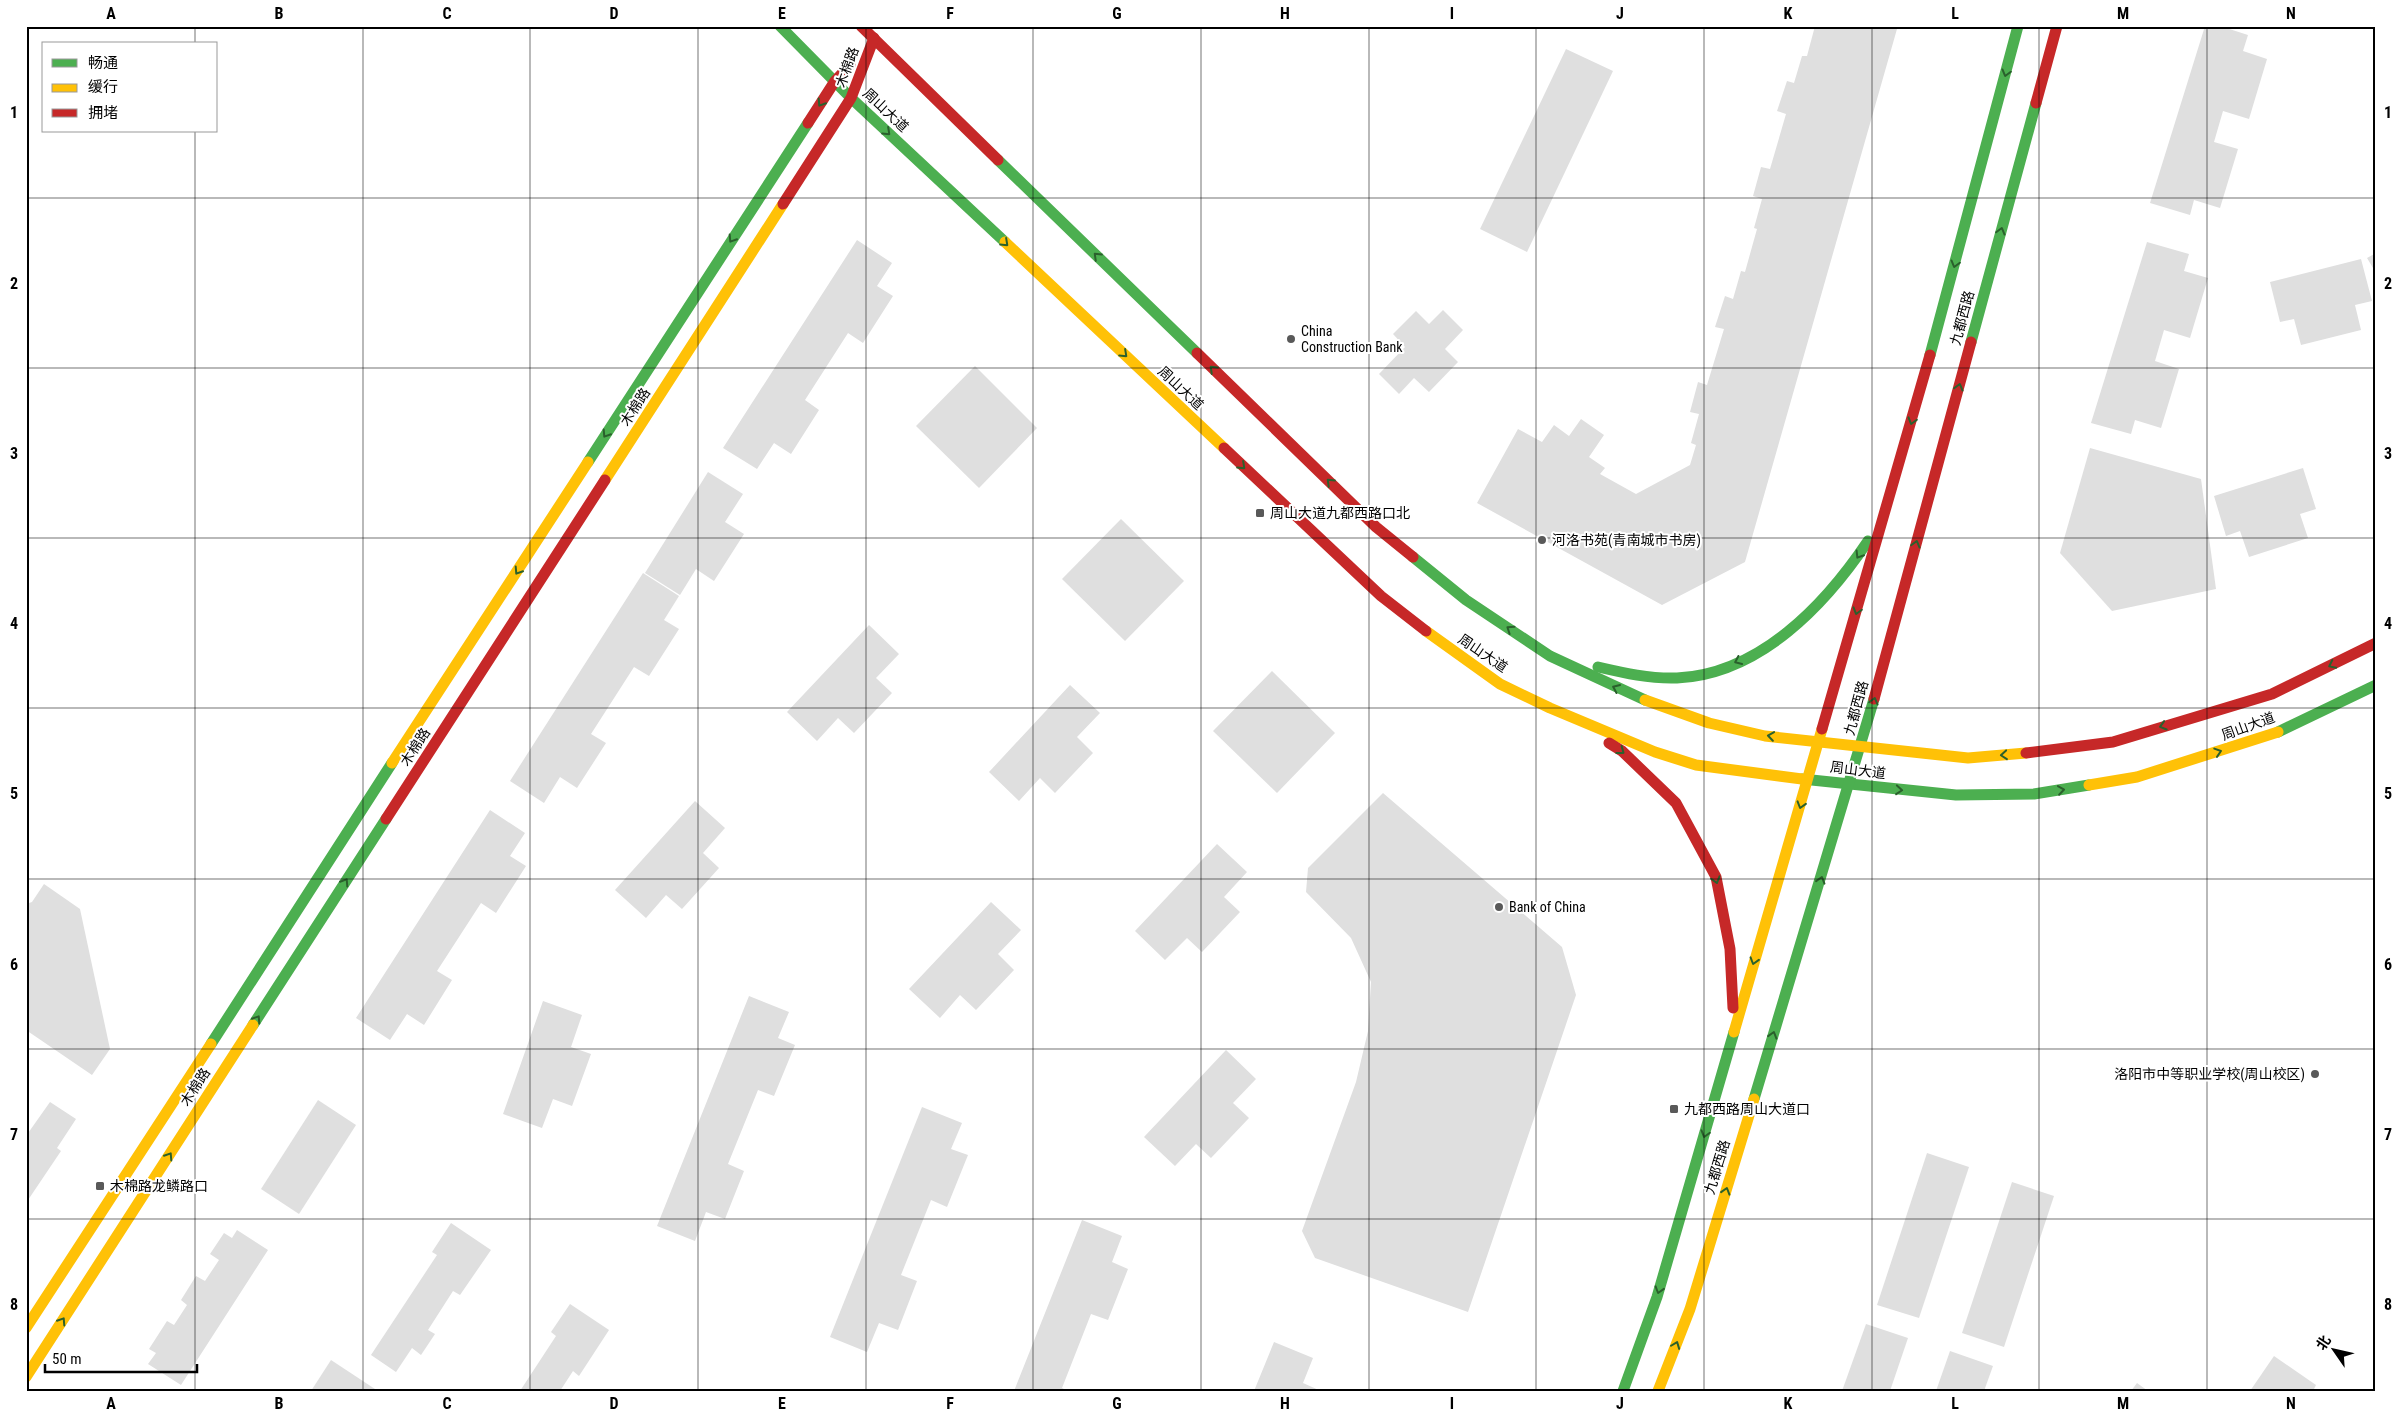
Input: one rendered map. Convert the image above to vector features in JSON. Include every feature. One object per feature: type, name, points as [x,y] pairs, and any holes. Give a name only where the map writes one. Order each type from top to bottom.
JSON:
[{"type":"main road","name":"周山大道","points":[[780,26],[851,98],[1381,596],[1464,660],[1500,684],[1550,708],[1654,752],[1696,765],[1850,785],[1956,795],[2034,794],[2137,778],[2270,736],[2376,685]]},
{"type":"main road","name":"周山大道","points":[[861,26],[1376,527],[1466,600],[1550,656],[1658,706],[1709,723],[1766,736],[1861,748],[1968,758],[2052,751],[2113,742],[2272,694],[2376,643]]},
{"type":"main road","name":"九都西路","points":[[1623,1391],[1657,1297],[1913,418],[2018,26]]},
{"type":"main road","name":"九都西路","points":[[1658,1391],[1690,1309],[1861,748],[2056,26]]},
{"type":"main road","name":"木棉路","points":[[26,1328],[835,80],[874,38]]},
{"type":"main road","name":"木棉路","points":[[26,1377],[851,98],[874,38]]},
{"type":"main road","points":[[1550,656],[1654,678],[1688,677],[1716,671],[1770,643],[1807,617],[1850,570],[1885,514]]},
{"type":"main road","points":[[1550,708],[1622,751],[1676,803],[1716,877],[1730,949],[1734,1028]]},
{"type":"building","points":[[1815,26],[1887,26],[1897,29],[1745,562],[1662,605],[1477,503],[1518,429],[1542,442],[1554,425],[1569,436],[1581,419],[1604,435],[1589,457],[1605,468],[1600,474],[1636,494],[1690,465],[1696,445],[1691,443],[1699,414],[1690,412],[1698,382],[1707,385],[1724,329],[1715,327],[1725,296],[1733,299],[1741,271],[1745,272],[1757,229],[1754,228],[1762,199],[1753,196],[1761,167],[1770,169],[1786,114],[1777,111],[1787,81],[1794,83],[1802,56],[1807,56]]},
{"type":"building","points":[[2205,26],[2220,26],[2248,35],[2243,51],[2267,59],[2249,119],[2223,111],[2214,142],[2238,149],[2220,208],[2194,200],[2190,215],[2150,203]]},
{"type":"building","points":[[1566,49],[1613,71],[1527,252],[1480,229]]},
{"type":"building","points":[[857,240],[892,263],[877,286],[893,296],[863,343],[848,333],[805,400],[819,410],[791,454],[774,443],[757,469],[723,448]]},
{"type":"building","points":[[2147,242],[2189,254],[2184,271],[2208,278],[2190,338],[2164,330],[2155,361],[2179,369],[2161,428],[2135,420],[2131,434],[2091,423]]},
{"type":"building","points":[[2376,253],[2376,273],[2367,258]]},
{"type":"building","points":[[2361,259],[2372,301],[2355,305],[2361,330],[2301,345],[2294,319],[2280,322],[2270,282]]},
{"type":"building","points":[[1443,310],[1463,330],[1445,349],[1458,362],[1429,392],[1414,378],[1399,394],[1379,374],[1405,347],[1393,334],[1416,311],[1429,324]]},
{"type":"building","points":[[975,366],[1037,428],[979,488],[916,426]]},
{"type":"building","points":[[2090,448],[2201,479],[2216,589],[2112,611],[2060,553]]},
{"type":"building","points":[[2303,468],[2316,509],[2300,514],[2308,538],[2249,557],[2240,531],[2226,536],[2214,496]]},
{"type":"building","points":[[708,472],[743,494],[725,522],[744,534],[714,581],[696,569],[680,595],[645,573]]},
{"type":"building","points":[[1121,519],[1184,581],[1125,641],[1062,579]]},
{"type":"building","points":[[643,573],[679,596],[664,620],[679,629],[649,676],[634,667],[591,734],[606,743],[577,788],[560,777],[544,803],[510,781]]},
{"type":"building","points":[[869,625],[899,654],[876,678],[892,693],[854,733],[838,718],[817,741],[787,712]]},
{"type":"building","points":[[1272,671],[1335,733],[1277,793],[1213,731]]},
{"type":"building","points":[[1070,685],[1100,713],[1077,737],[1093,753],[1055,793],[1040,778],[1019,801],[989,772]]},
{"type":"building","points":[[1383,793],[1562,947],[1576,995],[1468,1312],[1315,1258],[1302,1231],[1356,1082],[1368,1031],[1371,982],[1351,938],[1306,892],[1308,868]]},
{"type":"building","points":[[695,801],[725,828],[703,853],[719,868],[682,909],[666,895],[646,918],[615,890]]},
{"type":"building","points":[[490,810],[525,833],[510,856],[526,866],[496,913],[481,903],[437,971],[452,980],[424,1025],[407,1014],[390,1040],[356,1018]]},
{"type":"building","points":[[1217,844],[1247,872],[1224,897],[1240,912],[1202,952],[1187,938],[1165,960],[1135,931]]},
{"type":"building","points":[[44,884],[80,909],[110,1049],[92,1075],[26,1030],[26,904],[32,902]]},
{"type":"building","points":[[991,902],[1021,930],[998,954],[1014,970],[976,1010],[960,995],[940,1018],[909,989]]},
{"type":"building","points":[[749,996],[789,1012],[778,1038],[795,1045],[774,1096],[758,1090],[728,1164],[744,1171],[725,1219],[706,1212],[695,1241],[657,1226]]},
{"type":"building","points":[[543,1001],[582,1015],[571,1047],[591,1054],[572,1106],[553,1099],[542,1128],[503,1114]]},
{"type":"building","points":[[1226,1050],[1256,1079],[1233,1103],[1249,1118],[1211,1158],[1196,1144],[1175,1166],[1144,1137]]},
{"type":"building","points":[[318,1100],[356,1125],[299,1214],[261,1189]]},
{"type":"building","points":[[50,1102],[76,1119],[57,1148],[61,1151],[26,1203],[26,1136]]},
{"type":"building","points":[[922,1107],[962,1123],[951,1149],[968,1155],[947,1207],[931,1200],[901,1275],[917,1281],[898,1330],[879,1323],[867,1352],[830,1337]]},
{"type":"building","points":[[1927,1153],[1969,1167],[1919,1318],[1877,1305]]},
{"type":"building","points":[[2012,1182],[2054,1196],[2004,1347],[1962,1333]]},
{"type":"building","points":[[1082,1220],[1122,1236],[1112,1262],[1128,1269],[1108,1320],[1091,1314],[1062,1388],[1068,1391],[1014,1391]]},
{"type":"building","points":[[451,1223],[491,1250],[460,1295],[453,1291],[428,1330],[435,1334],[421,1355],[412,1348],[396,1372],[371,1355],[437,1255],[432,1252]]},
{"type":"building","points":[[237,1230],[268,1250],[181,1385],[148,1364],[156,1353],[149,1349],[167,1321],[174,1325],[187,1305],[181,1300],[196,1276],[205,1281],[219,1260],[210,1254],[224,1233],[232,1238]]},
{"type":"building","points":[[570,1304],[609,1330],[579,1376],[573,1371],[560,1391],[520,1391],[556,1336],[551,1332]]},
{"type":"building","points":[[1866,1324],[1908,1338],[1890,1391],[1842,1391]]},
{"type":"building","points":[[1274,1342],[1313,1358],[1303,1383],[1321,1391],[1254,1391]]},
{"type":"building","points":[[1950,1351],[1993,1366],[1984,1391],[1936,1391]]},
{"type":"building","points":[[2274,1356],[2316,1385],[2313,1391],[2250,1391]]},
{"type":"building","points":[[331,1360],[375,1389],[373,1391],[311,1391]]},
{"type":"building","points":[[2137,1383],[2148,1391],[2131,1391]]},
{"type":"traffic: fast","points":[[780,26],[851,98],[1005,242]]},
{"type":"traffic: fast","points":[[1930,355],[2018,26]]},
{"type":"traffic: fast","points":[[1971,342],[2036,103]]},
{"type":"traffic: fast","points":[[588,462],[808,123]]},
{"type":"traffic: fast","points":[[998,160],[1197,353]]},
{"type":"traffic: fast","points":[[1598,667],[1647,677],[1677,678],[1707,674],[1736,664],[1763,650],[1788,632],[1811,611],[1832,589],[1868,541]]},
{"type":"traffic: fast","points":[[1413,557],[1466,600],[1550,656],[1645,700]]},
{"type":"traffic: fast","points":[[2278,732],[2376,685]]},
{"type":"traffic: fast","points":[[1754,1099],[1874,699]]},
{"type":"traffic: fast","points":[[211,1044],[392,763]]},
{"type":"traffic: fast","points":[[1802,779],[1956,795],[2034,794],[2089,785]]},
{"type":"traffic: fast","points":[[253,1025],[386,819]]},
{"type":"traffic: fast","points":[[1623,1391],[1657,1297],[1734,1032]]},
{"type":"traffic: slow","points":[[605,480],[783,204]]},
{"type":"traffic: slow","points":[[1005,242],[1224,448]]},
{"type":"traffic: slow","points":[[392,763],[588,462]]},
{"type":"traffic: slow","points":[[1426,631],[1500,684],[1550,708],[1655,752],[1696,765],[1802,779]]},
{"type":"traffic: slow","points":[[1645,700],[1709,723],[1765,736],[1968,758],[2026,753]]},
{"type":"traffic: slow","points":[[1734,1032],[1822,729]]},
{"type":"traffic: slow","points":[[2089,785],[2137,777],[2278,732]]},
{"type":"traffic: slow","points":[[26,1377],[253,1025]]},
{"type":"traffic: slow","points":[[26,1328],[211,1044]]},
{"type":"traffic: slow","points":[[1658,1391],[1690,1309],[1754,1099]]},
{"type":"traffic: jam","points":[[861,26],[998,160]]},
{"type":"traffic: jam","points":[[2036,103],[2057,26]]},
{"type":"traffic: jam","points":[[783,204],[851,98],[874,38]]},
{"type":"traffic: jam","points":[[808,123],[835,81],[850,65]]},
{"type":"traffic: jam","points":[[1874,699],[1971,342]]},
{"type":"traffic: jam","points":[[1197,353],[1376,527],[1413,557]]},
{"type":"traffic: jam","points":[[1822,729],[1930,355]]},
{"type":"traffic: jam","points":[[1224,448],[1381,596],[1426,631]]},
{"type":"traffic: jam","points":[[386,819],[605,480]]},
{"type":"traffic: jam","points":[[2026,753],[2113,742],[2272,694],[2376,643]]},
{"type":"traffic: jam","points":[[1609,743],[1622,751],[1676,803],[1716,877],[1730,949],[1733,1008]]},
{"type":"place","name":"China Construction Bank","points":[[1291,339]]},
{"type":"place","name":"周山大道九都西路口北","points":[[1260,513]]},
{"type":"place","name":"河洛书苑(青南城市书房)","points":[[1542,540]]},
{"type":"place","name":"Bank of China","points":[[1499,907]]},
{"type":"place","name":"洛阳市中等职业学校(周山校区)","points":[[2315,1074]]},
{"type":"place","name":"九都西路周山大道口","points":[[1674,1109]]},
{"type":"place","name":"木棉路龙鳞路口","points":[[100,1186]]}]
